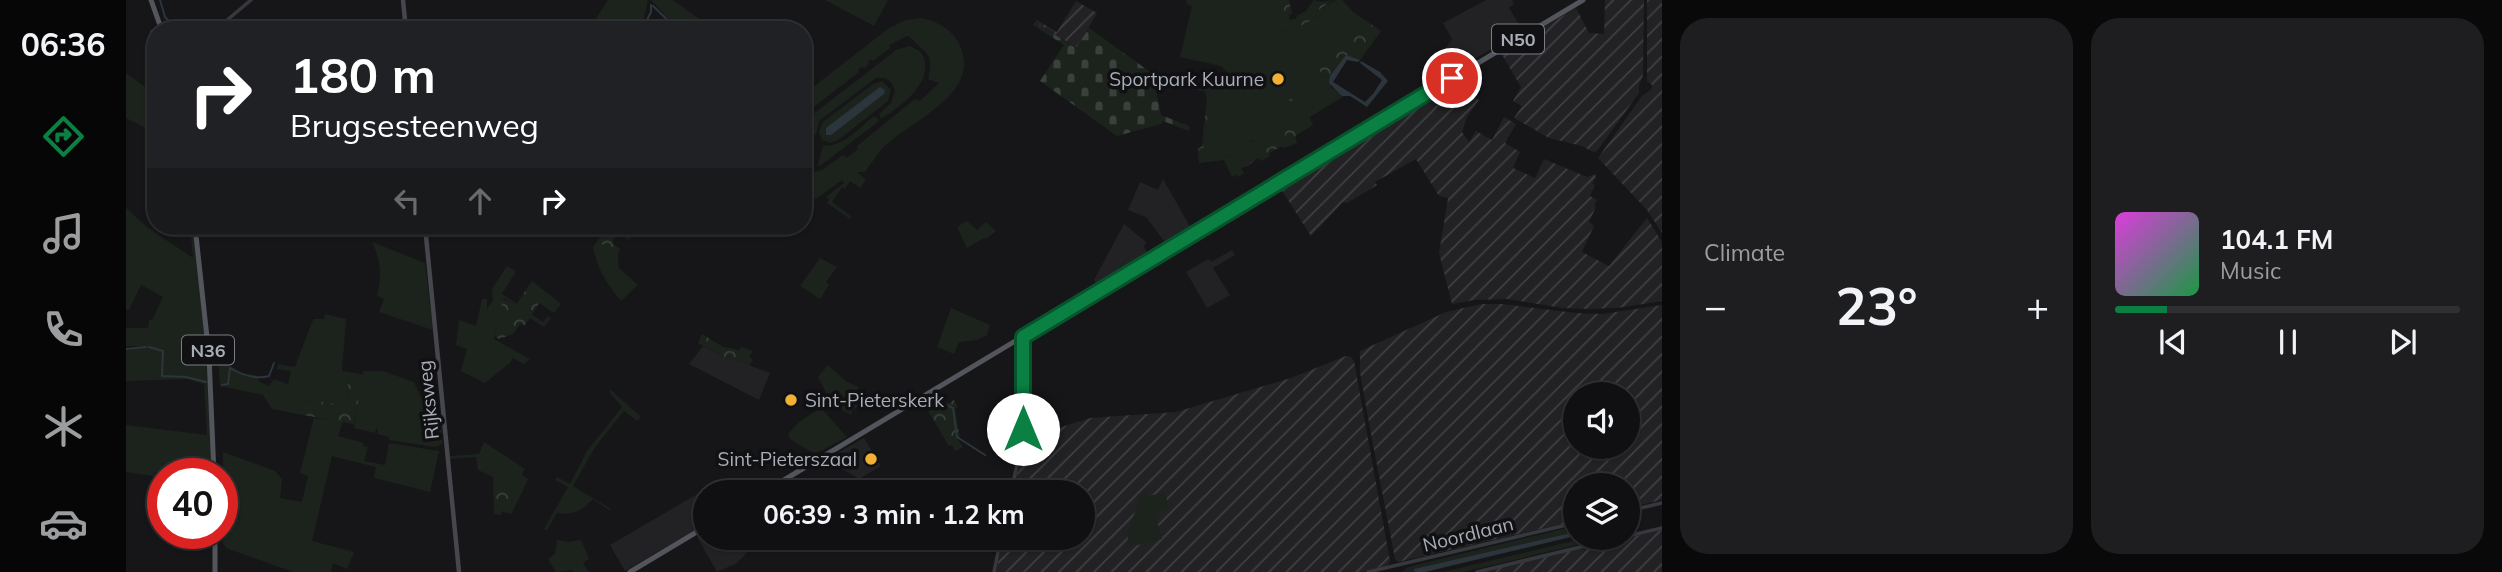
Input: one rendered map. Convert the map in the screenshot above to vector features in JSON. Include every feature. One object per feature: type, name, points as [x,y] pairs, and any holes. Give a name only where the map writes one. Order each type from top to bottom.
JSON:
[{"type":"main road","points":[[151,0],[158,21]]},
{"type":"main road","points":[[403,0],[405,21]]},
{"type":"main road","name":"N50","points":[[784,480],[1583,0]]},
{"type":"main road","name":"N36","points":[[196,235],[209,356],[213,458]]},
{"type":"main road","name":"Rijksweg","points":[[426,235],[459,572]]},
{"type":"main road","points":[[630,572],[693,534]]},
{"type":"main road","points":[[215,549],[215,572]]},
{"type":"street","points":[[226,21],[251,0]]},
{"type":"street","points":[[1022,443],[1015,439],[1023,429],[1023,337]]},
{"type":"street","points":[[1014,480],[1022,443],[1029,436],[1023,429]]},
{"type":"street","points":[[1640,508],[1662,503]]},
{"type":"street","name":"Noordlaan","points":[[1368,572],[1563,526]]},
{"type":"street","name":"Noordlaan","points":[[1640,533],[1662,528]]},
{"type":"street","points":[[994,572],[998,550]]},
{"type":"street","name":"Noordlaan","points":[[1477,572],[1570,550]]},
{"type":"shaded area","points":[[1486,0],[1512,0],[1514,4],[1509,8],[1523,31],[1451,72],[1436,63],[1452,39],[1443,23]]},
{"type":"shaded area","points":[[1605,0],[1644,0],[1643,75],[1639,93],[1597,151],[1593,152],[1582,146],[1549,138],[1514,118],[1522,106],[1513,101],[1521,87],[1501,53],[1576,8],[1589,33],[1604,34]]},
{"type":"shaded area","points":[[1647,0],[1662,0],[1662,233],[1647,210],[1598,158],[1642,96],[1652,89],[1652,85],[1647,81]]},
{"type":"shaded area","points":[[1076,1],[1097,13],[1077,48],[1035,22],[1037,20],[1057,32]]},
{"type":"shaded area","points":[[1346,55],[1360,60],[1347,60],[1333,82],[1365,102],[1382,80],[1360,63],[1361,61],[1380,72],[1388,81],[1367,107],[1350,96],[1342,96],[1329,83],[1330,76]]},
{"type":"shaded area","points":[[1453,83],[1479,100],[1467,117],[1462,132],[1469,142],[1476,131],[1492,140],[1504,117],[1516,124],[1505,143],[1520,152],[1513,168],[1535,178],[1544,159],[1587,177],[1595,174],[1596,178],[1592,183],[1595,185],[1590,196],[1597,200],[1589,222],[1594,226],[1582,252],[1609,266],[1647,218],[1662,242],[1662,301],[1617,308],[1586,309],[1508,299],[1452,304],[1439,253],[1448,198],[1439,196],[1416,159],[1375,182],[1377,185],[1347,203],[1343,202],[1311,236],[1279,186]]},
{"type":"shaded area","points":[[880,87],[885,90],[884,94],[831,135],[826,135],[826,128]]},
{"type":"shaded area","points":[[1163,179],[1192,230],[1167,245],[1146,217],[1128,210],[1140,182],[1158,190]]},
{"type":"shaded area","points":[[1124,224],[1146,242],[1144,247],[1150,256],[1099,287],[1094,280]]},
{"type":"shaded area","points":[[1232,250],[1235,255],[1213,268],[1230,295],[1207,308],[1186,272],[1208,259],[1211,262]]},
{"type":"shaded area","points":[[1481,304],[1602,314],[1662,305],[1662,500],[1640,505],[1640,473],[1563,473],[1563,524],[1398,562],[1395,559],[1371,434],[1360,372],[1360,351],[1446,312]]},
{"type":"shaded area","points":[[703,346],[732,361],[733,359],[770,373],[759,400],[689,364]]},
{"type":"shaded area","points":[[1346,356],[1354,361],[1390,561],[1388,565],[1362,572],[996,572],[1000,550],[1095,550],[1095,480],[1016,480],[1023,447],[1030,437],[1090,418],[1176,412],[1291,378]]},
{"type":"shaded area","points":[[864,438],[881,466],[859,479],[839,467],[842,463],[832,456]]},
{"type":"shaded area","points":[[693,496],[693,531],[625,571],[610,545]]},
{"type":"shaded area","points":[[1662,530],[1662,572],[1483,572],[1575,550],[1640,550],[1640,535]]},
{"type":"shaded area","points":[[1563,535],[1563,539],[1425,572],[1415,572],[1414,569]]},
{"type":"shaded area","points":[[704,550],[749,550],[737,563],[717,572]]},
{"type":"green space","points":[[608,0],[648,0],[644,18],[640,21],[594,21]]},
{"type":"green space","points":[[651,0],[673,0],[702,21],[671,21]]},
{"type":"green space","points":[[825,0],[888,0],[874,26]]},
{"type":"green space","name":"Sportpark Kuurne","points":[[1186,0],[1266,0],[1265,3],[1284,7],[1280,32],[1288,32],[1319,17],[1317,11],[1336,0],[1355,32],[1337,43],[1319,69],[1322,77],[1330,76],[1331,87],[1344,96],[1297,125],[1291,115],[1292,94],[1284,142],[1252,157],[1248,153],[1253,144],[1265,144],[1250,140],[1243,157],[1203,153],[1211,92],[1189,89],[1189,83],[1224,88],[1228,73],[1221,66],[1180,57],[1192,6],[1187,4]]},
{"type":"green space","points":[[1266,0],[1289,0],[1292,14],[1289,15],[1290,20],[1305,12],[1314,0],[1334,0],[1317,11],[1320,16],[1287,33],[1286,30],[1279,32],[1284,7],[1265,3]]},
{"type":"green space","points":[[1336,0],[1342,0],[1353,12],[1381,31],[1360,60],[1346,55],[1330,76],[1322,77],[1319,69],[1337,43],[1355,32]]},
{"type":"green space","points":[[921,18],[941,25],[950,32],[957,40],[964,59],[962,76],[954,91],[941,104],[893,139],[865,172],[857,172],[866,180],[860,188],[850,181],[845,189],[842,187],[832,202],[851,216],[850,219],[827,203],[829,199],[826,197],[844,183],[842,180],[812,200],[812,173],[822,170],[843,155],[847,158],[858,149],[857,146],[915,99],[920,101],[939,83],[928,79],[929,58],[921,47],[907,36],[889,45],[890,48],[873,61],[871,59],[865,68],[861,67],[859,72],[812,108],[812,88],[889,28],[906,20]]},
{"type":"green space","points":[[1035,22],[1076,48],[1089,28],[1153,74],[1161,115],[1189,126],[1189,131],[1163,121],[1161,124],[1117,136],[1040,81],[1064,45],[1033,25]]},
{"type":"green space","points":[[910,46],[921,52],[925,62],[921,82],[907,99],[881,119],[879,114],[891,103],[895,91],[888,80],[876,78],[819,121],[816,135],[812,134],[812,115],[896,50]]},
{"type":"green space","points":[[126,73],[147,88],[147,128],[126,118]]},
{"type":"green space","points":[[882,81],[891,90],[888,101],[838,140],[830,143],[822,140],[819,131],[823,122],[873,84]]},
{"type":"green space","points":[[1205,91],[1211,92],[1203,153],[1243,157],[1247,141],[1265,142],[1253,144],[1248,153],[1252,157],[1279,142],[1284,142],[1290,94],[1293,95],[1291,115],[1297,124],[1309,117],[1313,125],[1295,136],[1297,143],[1284,148],[1282,146],[1261,161],[1258,158],[1241,168],[1244,173],[1232,177],[1224,160],[1199,163],[1198,149],[1202,146],[1207,100]]},
{"type":"green space","points":[[873,117],[879,121],[818,165],[823,145],[843,141]]},
{"type":"green space","points":[[126,208],[147,227],[147,235],[159,235],[193,258],[191,235],[194,235],[205,334],[212,458],[147,458],[147,475],[126,472],[126,425],[207,435],[204,384],[186,379],[126,381],[126,350],[144,346],[126,346],[126,328],[148,328],[149,320],[152,320],[163,297],[141,285],[129,310],[126,309]]},
{"type":"green space","points":[[967,221],[977,230],[986,222],[996,231],[967,248],[957,227]]},
{"type":"green space","points":[[601,235],[616,235],[612,243],[620,249],[618,254],[597,241]]},
{"type":"green space","points":[[597,241],[618,254],[619,268],[638,285],[621,301],[600,269],[593,247]]},
{"type":"green space","points":[[372,242],[425,263],[433,330],[379,312],[384,299],[377,296],[380,268]]},
{"type":"green space","points":[[820,258],[837,267],[826,282],[829,285],[820,299],[800,286]]},
{"type":"green space","points":[[507,266],[516,271],[502,294],[517,304],[514,305],[522,315],[511,317],[511,304],[514,304],[504,298],[494,339],[530,359],[524,364],[513,358],[485,383],[461,371],[467,349],[456,345],[459,320],[476,326],[482,299],[487,299],[487,309],[493,300],[492,289]]},
{"type":"green space","points":[[532,281],[561,304],[554,313],[539,303],[532,315],[543,322],[548,316],[551,318],[544,327],[530,318],[524,326],[520,324],[513,334],[499,339],[495,336],[503,299],[516,305]]},
{"type":"green space","points":[[951,308],[990,325],[987,335],[977,340],[959,342],[954,354],[937,347]]},
{"type":"green space","points":[[325,314],[346,319],[342,371],[349,372],[347,406],[305,400],[303,415],[272,409],[263,395],[220,386],[218,358],[242,373],[256,375],[260,382],[269,386],[274,379],[288,384],[291,371],[277,369],[278,364],[295,367],[312,322],[314,319],[324,319]]},
{"type":"green space","points":[[702,334],[723,347],[739,350],[741,347],[753,351],[749,356],[753,360],[749,365],[733,359],[732,361],[698,343]]},
{"type":"green space","points":[[828,365],[847,382],[858,387],[856,394],[862,403],[851,415],[833,405],[818,377]]},
{"type":"green space","points":[[363,371],[383,371],[414,382],[429,414],[442,427],[442,444],[435,447],[389,440],[389,437],[377,434],[378,429],[375,433],[354,428]]},
{"type":"green space","points":[[349,372],[363,375],[354,424],[303,415],[304,400],[347,405]]},
{"type":"green space","points":[[611,390],[641,417],[637,421],[624,411],[595,447],[573,486],[611,509],[593,499],[577,511],[557,513],[547,530],[544,529],[568,487],[555,480],[557,477],[570,484],[587,451],[622,407],[609,392]]},
{"type":"green space","points":[[940,391],[938,396],[944,406],[954,400],[958,407],[955,409],[960,438],[958,440],[963,447],[955,451],[952,445],[949,446],[922,401]]},
{"type":"green space","points":[[821,408],[847,437],[815,454],[790,439],[788,434],[799,422]]},
{"type":"green space","points":[[314,418],[343,421],[338,436],[364,443],[363,446],[368,447],[364,461],[385,465],[389,443],[439,451],[430,492],[374,478],[376,467],[332,456],[312,541],[354,552],[347,569],[333,563],[331,572],[293,572],[229,549],[238,549],[238,458],[223,458],[223,452],[275,471],[282,479],[280,498],[302,502],[308,476],[300,473]]},
{"type":"green space","points":[[484,442],[525,469],[522,475],[528,479],[523,490],[508,481],[506,483],[478,470],[476,457],[450,459],[450,456],[479,454]]},
{"type":"green space","points":[[493,477],[506,482],[507,480],[523,490],[511,514],[502,511],[501,515],[494,514]]},
{"type":"green space","points":[[1144,488],[1146,497],[1165,492],[1169,509],[1155,513],[1162,539],[1126,548],[1130,526]]},
{"type":"green space","points":[[1563,529],[1563,535],[1415,569],[1415,572],[1402,572],[1408,567]]},
{"type":"green space","points":[[557,540],[581,540],[589,559],[583,563],[589,572],[556,572],[548,559],[555,554]]},
{"type":"green space","points":[[1563,543],[1563,548],[1464,572],[1443,572]]},
{"type":"waterway","points":[[160,0],[169,21]]},
{"type":"waterway","points":[[646,21],[651,5]]},
{"type":"waterway","points":[[653,6],[669,21]]},
{"type":"waterway","points":[[209,21],[216,20]]},
{"type":"waterway","points":[[126,349],[146,347]]},
{"type":"waterway","points":[[149,347],[163,351],[162,376],[186,377],[206,382]]},
{"type":"waterway","points":[[222,385],[228,384],[230,368],[249,376],[264,377],[269,376],[274,363]]},
{"type":"waterway","points":[[928,400],[930,398],[953,408],[957,437],[985,455]]},
{"type":"place","name":"Sportpark Kuurne","points":[[1278,79]]},
{"type":"place","name":"Sint-Pieterskerk","points":[[791,400]]},
{"type":"place","name":"Sint-Pieterszaal","points":[[871,459]]},
{"type":"route","points":[[1023,429],[1023,337],[1452,78]]}]
